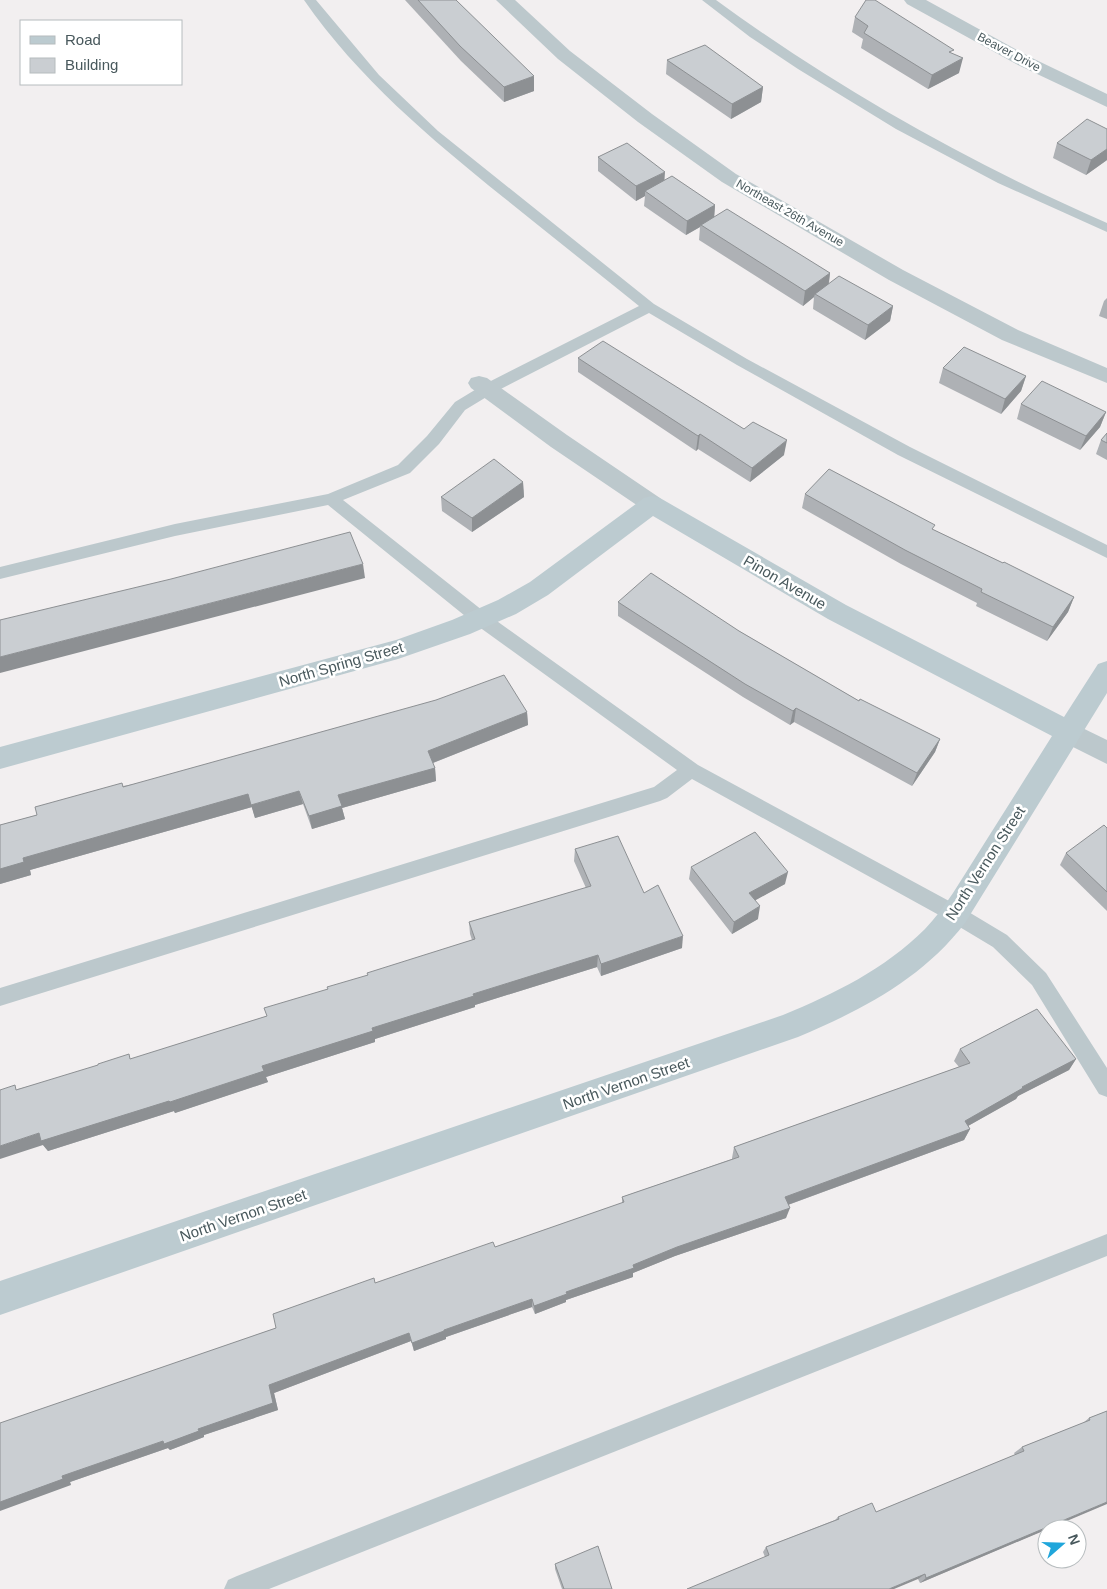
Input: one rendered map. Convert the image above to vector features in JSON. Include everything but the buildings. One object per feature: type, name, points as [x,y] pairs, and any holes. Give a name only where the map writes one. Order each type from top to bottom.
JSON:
[{"type":"street","name":"Northeast 26th Avenue","points":[[505,0],[572,61],[645,118],[729,178],[896,275],[1010,335],[1107,376]]},
{"type":"street","name":"Beaver Drive","points":[[913,0],[1024,61],[1107,101]]},
{"type":"street","name":"Pinon Avenue","points":[[484,386],[652,504],[837,612],[1107,752]]},
{"type":"street","name":"North Spring Street","points":[[0,758],[398,649],[481,619],[522,599],[548,582],[652,504]]},
{"type":"street","name":"North Vernon Street","points":[[0,1298],[787,1027],[827,1012],[866,991],[930,944],[955,914],[1107,671]]},
{"type":"lane","points":[[310,0],[322,17],[375,78],[433,134],[649,307],[742,362],[904,451],[1107,552]]},
{"type":"lane","points":[[708,0],[796,62],[882,117],[1049,203],[1107,228]]},
{"type":"lane","points":[[0,572],[175,530],[331,498],[404,468],[433,440],[460,406],[484,386],[649,307]]},
{"type":"lane","points":[[331,498],[481,619],[691,770],[955,914],[1000,941],[1039,979],[1107,1087]]},
{"type":"lane","points":[[0,997],[660,792],[691,770]]},
{"type":"lane","points":[[236,1589],[1107,1245]]}]
